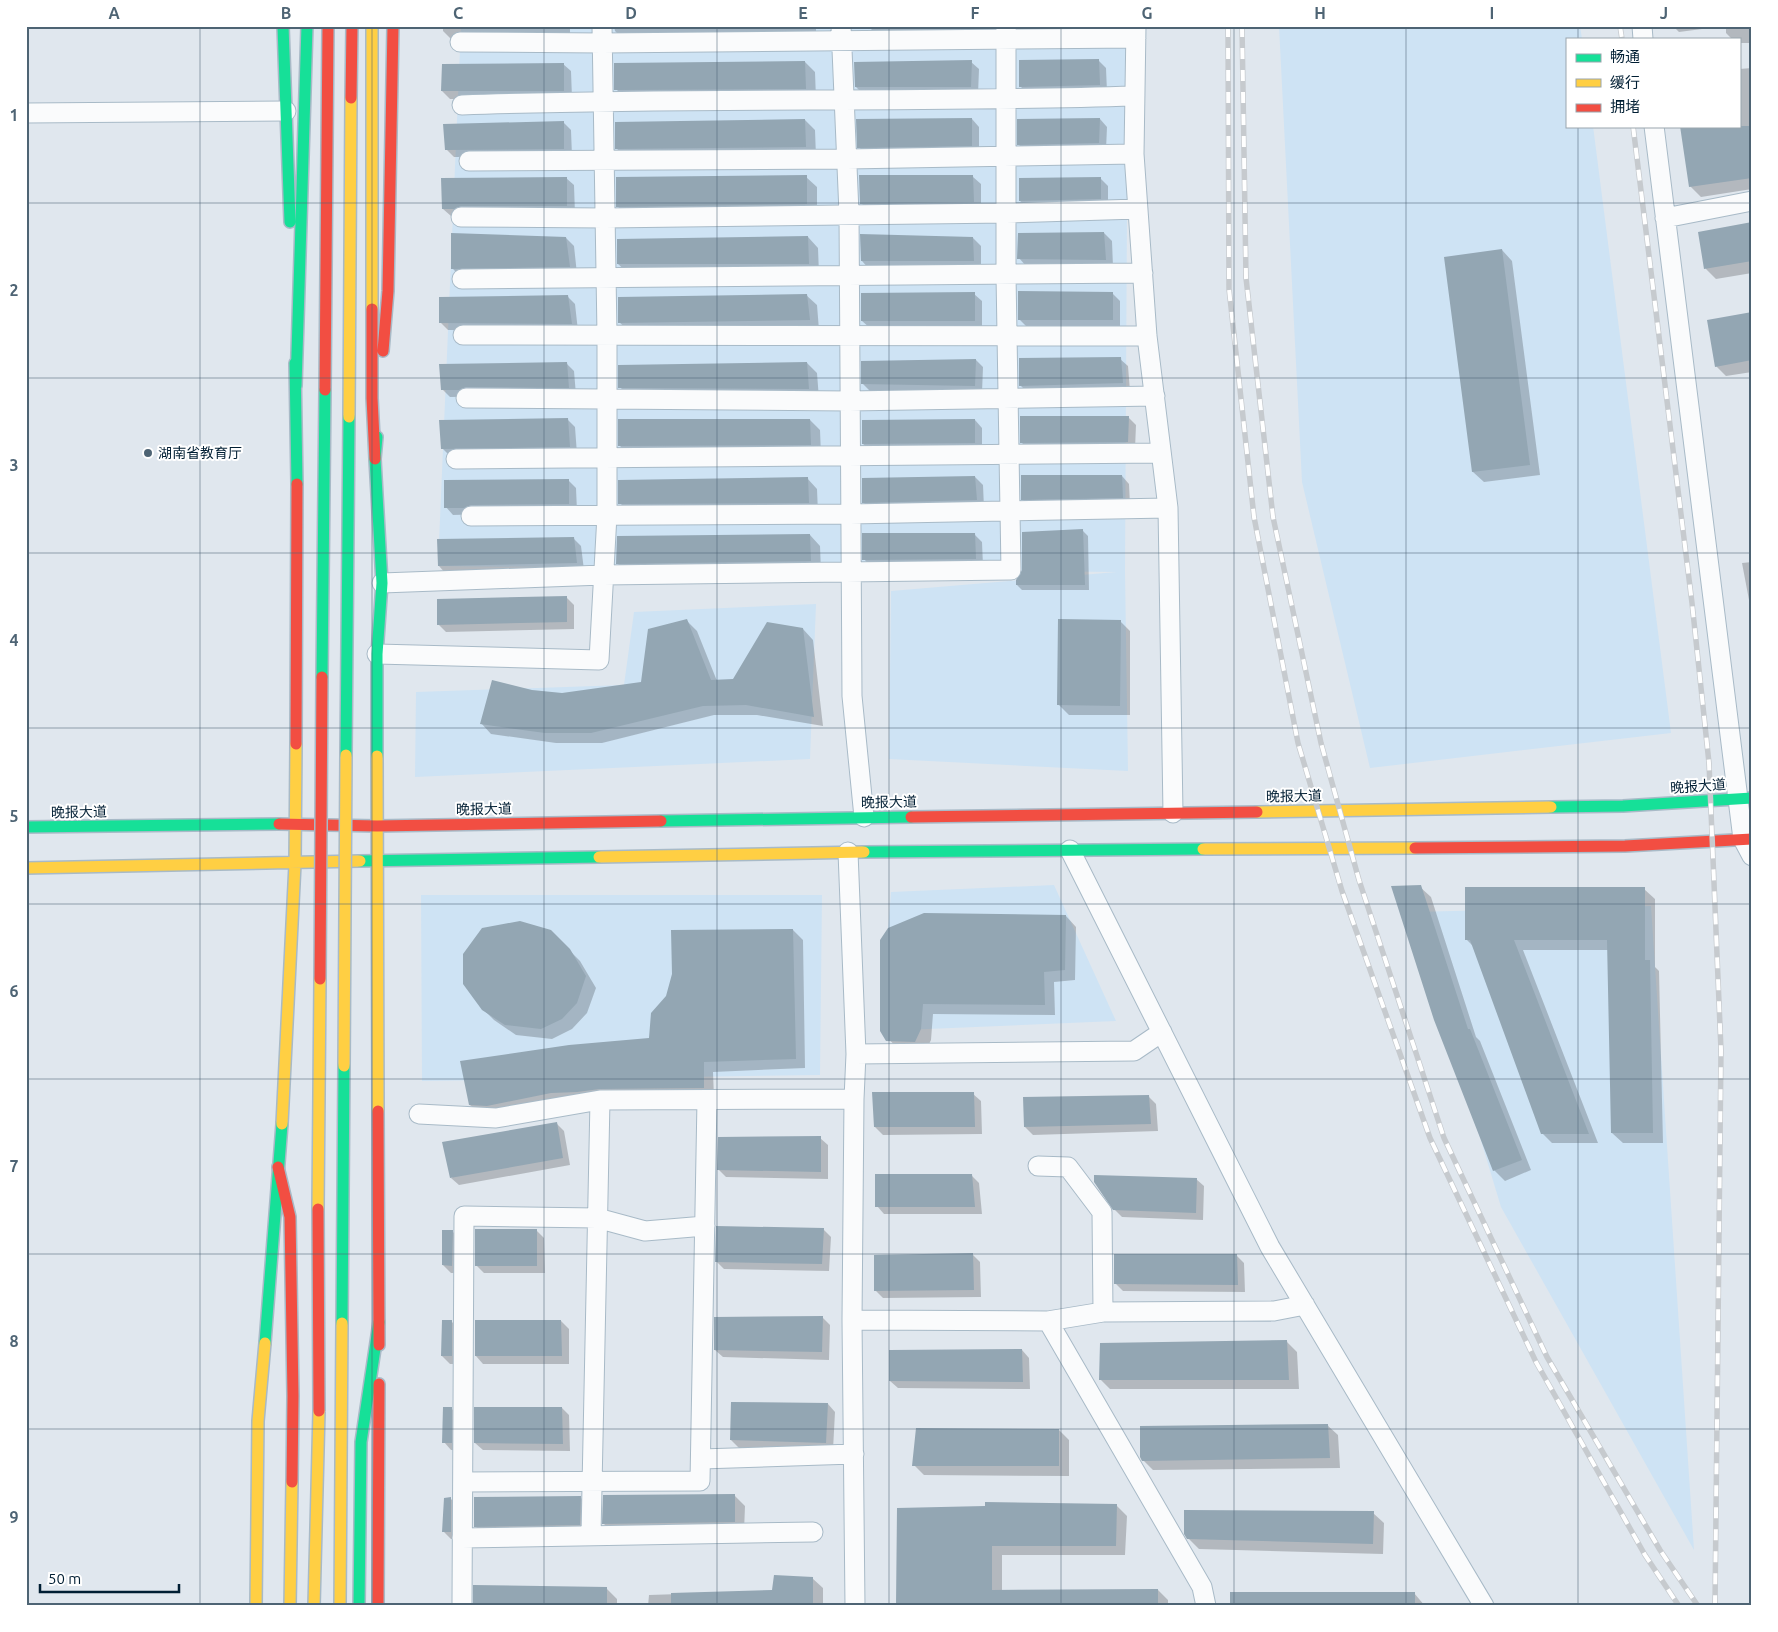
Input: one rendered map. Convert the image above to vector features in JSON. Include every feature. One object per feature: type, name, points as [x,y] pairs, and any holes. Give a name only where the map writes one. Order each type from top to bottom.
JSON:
[{"type":"main road","points":[[283,26],[296,386]]},
{"type":"main road","points":[[256,1606],[258,1421],[281,1148],[295,864],[296,386],[307,26]]},
{"type":"main road","points":[[314,1606],[319,1392],[317,1276],[328,26]]},
{"type":"main road","points":[[340,1606],[352,26]]},
{"type":"main road","points":[[372,26],[372,398],[382,583],[376,654],[379,1322],[378,1606]]},
{"type":"main road","points":[[375,459],[388,291],[393,26]]},
{"type":"main road","name":"晚报大道","points":[[26,828],[296,824],[377,826],[1613,806],[1745,798]]},
{"type":"main road","points":[[26,868],[848,852],[1749,844]]},
{"type":"main road","points":[[278,1167],[290,1217],[293,1396],[290,1606]]},
{"type":"main road","points":[[359,1606],[361,1442],[379,1322]]},
{"type":"street","points":[[460,42],[602,35],[1136,32],[1134,154],[1147,336],[1168,508],[1173,813]]},
{"type":"street","points":[[842,33],[849,214],[848,334],[852,696],[864,817]]},
{"type":"street","points":[[382,583],[603,575],[1011,570],[1006,336],[1006,33]]},
{"type":"street","points":[[376,654],[599,660],[608,515],[608,335],[602,35]]},
{"type":"street","points":[[462,105],[603,100],[1006,100],[1135,96]]},
{"type":"street","points":[[26,113],[286,111]]},
{"type":"street","points":[[1654,128],[1745,798],[1749,844]]},
{"type":"street","points":[[469,161],[847,159],[1134,154]]},
{"type":"street","points":[[1665,218],[1752,201]]},
{"type":"street","points":[[461,216],[605,218],[1006,213],[1138,209]]},
{"type":"street","points":[[462,279],[606,279],[849,274],[1006,275],[1143,273]]},
{"type":"street","points":[[463,335],[848,334],[1147,336]]},
{"type":"street","points":[[466,398],[849,401],[1008,400],[1154,396]]},
{"type":"street","points":[[456,459],[1161,453]]},
{"type":"street","points":[[471,516],[850,514],[1168,508]]},
{"type":"street","points":[[1070,850],[1270,1247],[1484,1606]]},
{"type":"street","points":[[848,852],[856,1054],[852,1320],[855,1606]]},
{"type":"street","points":[[856,1054],[1134,1051],[1162,1032]]},
{"type":"street","points":[[419,1114],[496,1118],[600,1100],[854,1099]]},
{"type":"street","points":[[591,1536],[600,1100]]},
{"type":"street","points":[[463,1482],[700,1481],[707,1100]]},
{"type":"street","points":[[1038,1166],[1068,1167],[1102,1212],[1103,1312]]},
{"type":"street","points":[[462,1604],[464,1216],[597,1218],[645,1231],[705,1226]]},
{"type":"street","points":[[852,1320],[1048,1321],[1103,1312],[1274,1311],[1305,1305]]},
{"type":"street","points":[[1048,1321],[1202,1587],[1206,1606]]},
{"type":"street","points":[[701,1459],[854,1454]]},
{"type":"street","points":[[462,1538],[813,1532]]},
{"type":"shaded area","points":[[461,26],[1128,26],[1125,572],[1128,771],[889,759],[891,591],[1117,572],[438,566]]},
{"type":"shaded area","points":[[1279,26],[1580,26],[1582,38],[1566,38],[1566,128],[1593,128],[1671,733],[1370,768],[1302,482]]},
{"type":"shaded area","points":[[816,604],[810,759],[415,777],[416,692],[624,685],[634,612]]},
{"type":"shaded area","points":[[1054,885],[1116,1021],[880,1031],[891,892]]},
{"type":"shaded area","points":[[421,895],[822,895],[820,1075],[422,1081]]},
{"type":"shaded area","points":[[1651,906],[1694,1550],[1501,1207],[1412,912]]},
{"type":"building","points":[[1099,59],[1100,85],[1019,87],[1019,60]]},
{"type":"building","points":[[972,60],[971,87],[855,87],[854,62]]},
{"type":"building","points":[[805,61],[806,89],[614,90],[614,63]]},
{"type":"building","points":[[564,63],[564,91],[441,91],[442,64]]},
{"type":"building","points":[[972,118],[972,146],[857,148],[856,119]]},
{"type":"building","points":[[1100,118],[1099,143],[1017,145],[1017,119]]},
{"type":"building","points":[[805,119],[806,147],[615,149],[615,122]]},
{"type":"building","points":[[564,121],[564,149],[445,150],[443,124]]},
{"type":"building","points":[[1740,126],[1752,126],[1752,178],[1689,187],[1680,128],[1740,128]]},
{"type":"building","points":[[807,175],[807,204],[616,207],[616,177]]},
{"type":"building","points":[[859,175],[973,175],[974,202],[860,204]]},
{"type":"building","points":[[567,177],[567,206],[461,206],[454,209],[442,209],[441,178]]},
{"type":"building","points":[[1101,177],[1101,199],[1019,201],[1019,178]]},
{"type":"building","points":[[1752,222],[1752,261],[1704,269],[1698,232]]},
{"type":"building","points":[[1104,232],[1106,260],[1017,259],[1018,233]]},
{"type":"building","points":[[451,233],[566,237],[570,267],[451,269]]},
{"type":"building","points":[[860,234],[973,237],[974,261],[861,261]]},
{"type":"building","points":[[808,236],[809,264],[617,264],[617,239]]},
{"type":"building","points":[[1502,249],[1530,465],[1472,472],[1444,257]]},
{"type":"building","points":[[1018,291],[1113,292],[1113,320],[1018,320]]},
{"type":"building","points":[[975,292],[975,321],[861,321],[861,293]]},
{"type":"building","points":[[807,294],[810,320],[618,323],[618,297]]},
{"type":"building","points":[[568,295],[572,324],[439,323],[439,297]]},
{"type":"building","points":[[1752,312],[1752,360],[1715,367],[1707,320]]},
{"type":"building","points":[[1121,357],[1123,383],[1019,386],[1019,358]]},
{"type":"building","points":[[976,359],[975,386],[861,384],[861,361]]},
{"type":"building","points":[[567,362],[569,388],[466,387],[459,390],[441,390],[439,364]]},
{"type":"building","points":[[807,362],[809,389],[618,388],[618,365]]},
{"type":"building","points":[[1020,416],[1129,416],[1128,442],[1020,443]]},
{"type":"building","points":[[568,418],[570,447],[441,449],[439,420]]},
{"type":"building","points":[[618,419],[810,419],[811,445],[618,446]]},
{"type":"building","points":[[975,419],[975,443],[862,444],[862,420]]},
{"type":"building","points":[[1021,475],[1122,475],[1123,498],[1021,500]]},
{"type":"building","points":[[975,476],[977,500],[862,503],[862,478]]},
{"type":"building","points":[[808,477],[809,503],[618,504],[618,480]]},
{"type":"building","points":[[569,479],[569,504],[471,505],[464,508],[444,508],[444,480]]},
{"type":"building","points":[[1083,529],[1085,585],[1016,585],[1016,580],[1022,570],[1022,532]]},
{"type":"building","points":[[862,533],[975,533],[976,559],[862,560]]},
{"type":"building","points":[[810,534],[811,561],[616,564],[617,536]]},
{"type":"building","points":[[574,537],[577,563],[438,566],[437,539]]},
{"type":"building","points":[[567,596],[567,622],[437,625],[437,599]]},
{"type":"building","points":[[687,619],[711,680],[733,679],[767,622],[803,628],[814,717],[746,705],[703,706],[591,733],[545,733],[480,724],[492,680],[532,690],[562,693],[641,682],[648,629]]},
{"type":"building","points":[[1058,619],[1121,620],[1120,706],[1057,705]]},
{"type":"building","points":[[1421,885],[1468,1029],[1470,1029],[1522,1160],[1493,1171],[1434,1020],[1391,886]]},
{"type":"building","points":[[1465,887],[1645,887],[1645,960],[1650,960],[1653,1133],[1611,1133],[1607,940],[1514,940],[1589,1134],[1541,1134],[1470,940],[1465,940]]},
{"type":"building","points":[[924,913],[1066,915],[1065,970],[1044,972],[1045,1005],[923,1004],[921,1029],[915,1042],[886,1041],[880,1031],[880,940],[888,928]]},
{"type":"building","points":[[520,921],[551,930],[570,949],[586,976],[577,1003],[562,1019],[541,1029],[505,1025],[482,1010],[463,984],[463,954],[482,928]]},
{"type":"building","points":[[793,929],[796,1059],[704,1062],[704,1088],[600,1089],[551,1093],[487,1106],[469,1105],[460,1061],[569,1045],[649,1038],[651,1013],[666,996],[672,974],[671,930]]},
{"type":"building","points":[[872,1092],[974,1092],[975,1127],[874,1127]]},
{"type":"building","points":[[1149,1095],[1151,1124],[1024,1127],[1023,1097]]},
{"type":"building","points":[[557,1122],[563,1158],[450,1178],[442,1142]]},
{"type":"building","points":[[821,1136],[821,1172],[717,1170],[718,1137]]},
{"type":"building","points":[[875,1174],[972,1174],[975,1207],[875,1207]]},
{"type":"building","points":[[1094,1175],[1197,1178],[1196,1213],[1113,1210],[1094,1182]]},
{"type":"building","points":[[716,1226],[824,1228],[822,1264],[715,1262]]},
{"type":"building","points":[[475,1229],[537,1229],[537,1266],[475,1266]]},
{"type":"building","points":[[442,1230],[453,1230],[452,1266],[442,1265]]},
{"type":"building","points":[[973,1253],[974,1290],[874,1291],[874,1255]]},
{"type":"building","points":[[1114,1254],[1237,1254],[1238,1285],[1114,1284]]},
{"type":"building","points":[[823,1316],[822,1352],[714,1350],[714,1317]]},
{"type":"building","points":[[442,1320],[452,1320],[452,1356],[441,1356]]},
{"type":"building","points":[[475,1320],[561,1320],[562,1356],[475,1356]]},
{"type":"building","points":[[1287,1340],[1289,1380],[1099,1380],[1100,1343]]},
{"type":"building","points":[[1022,1349],[1023,1382],[889,1381],[889,1350]]},
{"type":"building","points":[[731,1402],[828,1403],[826,1443],[730,1440]]},
{"type":"building","points":[[443,1407],[452,1407],[452,1443],[442,1443]]},
{"type":"building","points":[[474,1407],[562,1407],[563,1444],[474,1443]]},
{"type":"building","points":[[1328,1424],[1330,1458],[1142,1461],[1140,1457],[1140,1426]]},
{"type":"building","points":[[916,1428],[1059,1429],[1059,1466],[912,1466]]},
{"type":"building","points":[[735,1494],[735,1522],[602,1524],[603,1495]]},
{"type":"building","points":[[581,1496],[580,1525],[474,1527],[474,1497]]},
{"type":"building","points":[[451,1497],[451,1532],[442,1532],[444,1498]]},
{"type":"building","points":[[985,1502],[1117,1504],[1116,1546],[992,1546],[992,1590],[1158,1589],[1158,1606],[896,1606],[897,1508],[985,1506]]},
{"type":"building","points":[[1184,1510],[1374,1511],[1373,1544],[1187,1539],[1184,1534]]},
{"type":"building","points":[[774,1575],[813,1577],[813,1606],[671,1606],[671,1593],[772,1590]]},
{"type":"building","points":[[473,1585],[607,1587],[607,1606],[473,1606]]},
{"type":"building","points":[[1230,1592],[1415,1592],[1415,1606],[1230,1606]]},
{"type":"railway","points":[[1228,26],[1229,289],[1254,517],[1298,743],[1342,891],[1430,1138],[1536,1362],[1645,1555],[1679,1606]]},
{"type":"railway","points":[[1242,26],[1246,278],[1273,517],[1321,743],[1359,880],[1444,1138],[1547,1357],[1660,1550],[1698,1606]]},
{"type":"railway","points":[[1620,26],[1622,38]]},
{"type":"railway","points":[[1633,128],[1692,603],[1709,763],[1721,1050],[1715,1606]]},
{"type":"traffic: fast","points":[[283,26],[290,222]]},
{"type":"traffic: fast","points":[[296,386],[307,26]]},
{"type":"traffic: fast","points":[[295,363],[297,484]]},
{"type":"traffic: fast","points":[[322,677],[325,390]]},
{"type":"traffic: fast","points":[[346,755],[349,417]]},
{"type":"traffic: fast","points":[[377,437],[375,459],[382,583],[377,654],[377,756]]},
{"type":"traffic: fast","points":[[1551,807],[1623,806],[1752,798]]},
{"type":"traffic: fast","points":[[661,821],[911,817]]},
{"type":"traffic: fast","points":[[26,827],[279,824]]},
{"type":"traffic: fast","points":[[864,852],[1203,849]]},
{"type":"traffic: fast","points":[[360,861],[599,857]]},
{"type":"traffic: fast","points":[[342,1323],[344,1066]]},
{"type":"traffic: fast","points":[[265,1343],[282,1124]]},
{"type":"traffic: fast","points":[[359,1606],[361,1442],[379,1322]]},
{"type":"traffic: slow","points":[[372,26],[372,309]]},
{"type":"traffic: slow","points":[[349,417],[351,98]]},
{"type":"traffic: slow","points":[[282,1124],[295,864],[296,744]]},
{"type":"traffic: slow","points":[[344,1066],[346,755]]},
{"type":"traffic: slow","points":[[377,756],[378,1111]]},
{"type":"traffic: slow","points":[[1257,812],[1551,807]]},
{"type":"traffic: slow","points":[[1203,849],[1415,848]]},
{"type":"traffic: slow","points":[[599,857],[864,852]]},
{"type":"traffic: slow","points":[[26,868],[360,861]]},
{"type":"traffic: slow","points":[[318,1209],[320,979]]},
{"type":"traffic: slow","points":[[340,1606],[342,1323]]},
{"type":"traffic: slow","points":[[256,1606],[258,1421],[265,1343]]},
{"type":"traffic: slow","points":[[314,1606],[319,1411]]},
{"type":"traffic: slow","points":[[290,1606],[292,1482]]},
{"type":"traffic: jam","points":[[325,390],[328,26]]},
{"type":"traffic: jam","points":[[351,98],[352,26]]},
{"type":"traffic: jam","points":[[383,351],[388,291],[393,26]]},
{"type":"traffic: jam","points":[[372,309],[372,398],[375,459]]},
{"type":"traffic: jam","points":[[296,744],[297,484]]},
{"type":"traffic: jam","points":[[320,979],[322,677]]},
{"type":"traffic: jam","points":[[911,817],[1257,812]]},
{"type":"traffic: jam","points":[[279,824],[377,826],[661,821]]},
{"type":"traffic: jam","points":[[1415,848],[1625,846],[1752,839]]},
{"type":"traffic: jam","points":[[378,1111],[379,1345]]},
{"type":"traffic: jam","points":[[278,1167],[290,1217],[293,1396],[292,1482]]},
{"type":"traffic: jam","points":[[318,1209],[319,1411]]},
{"type":"traffic: jam","points":[[378,1606],[379,1384]]},
{"type":"place","name":"湖南省教育厅","points":[[148,453]]}]
